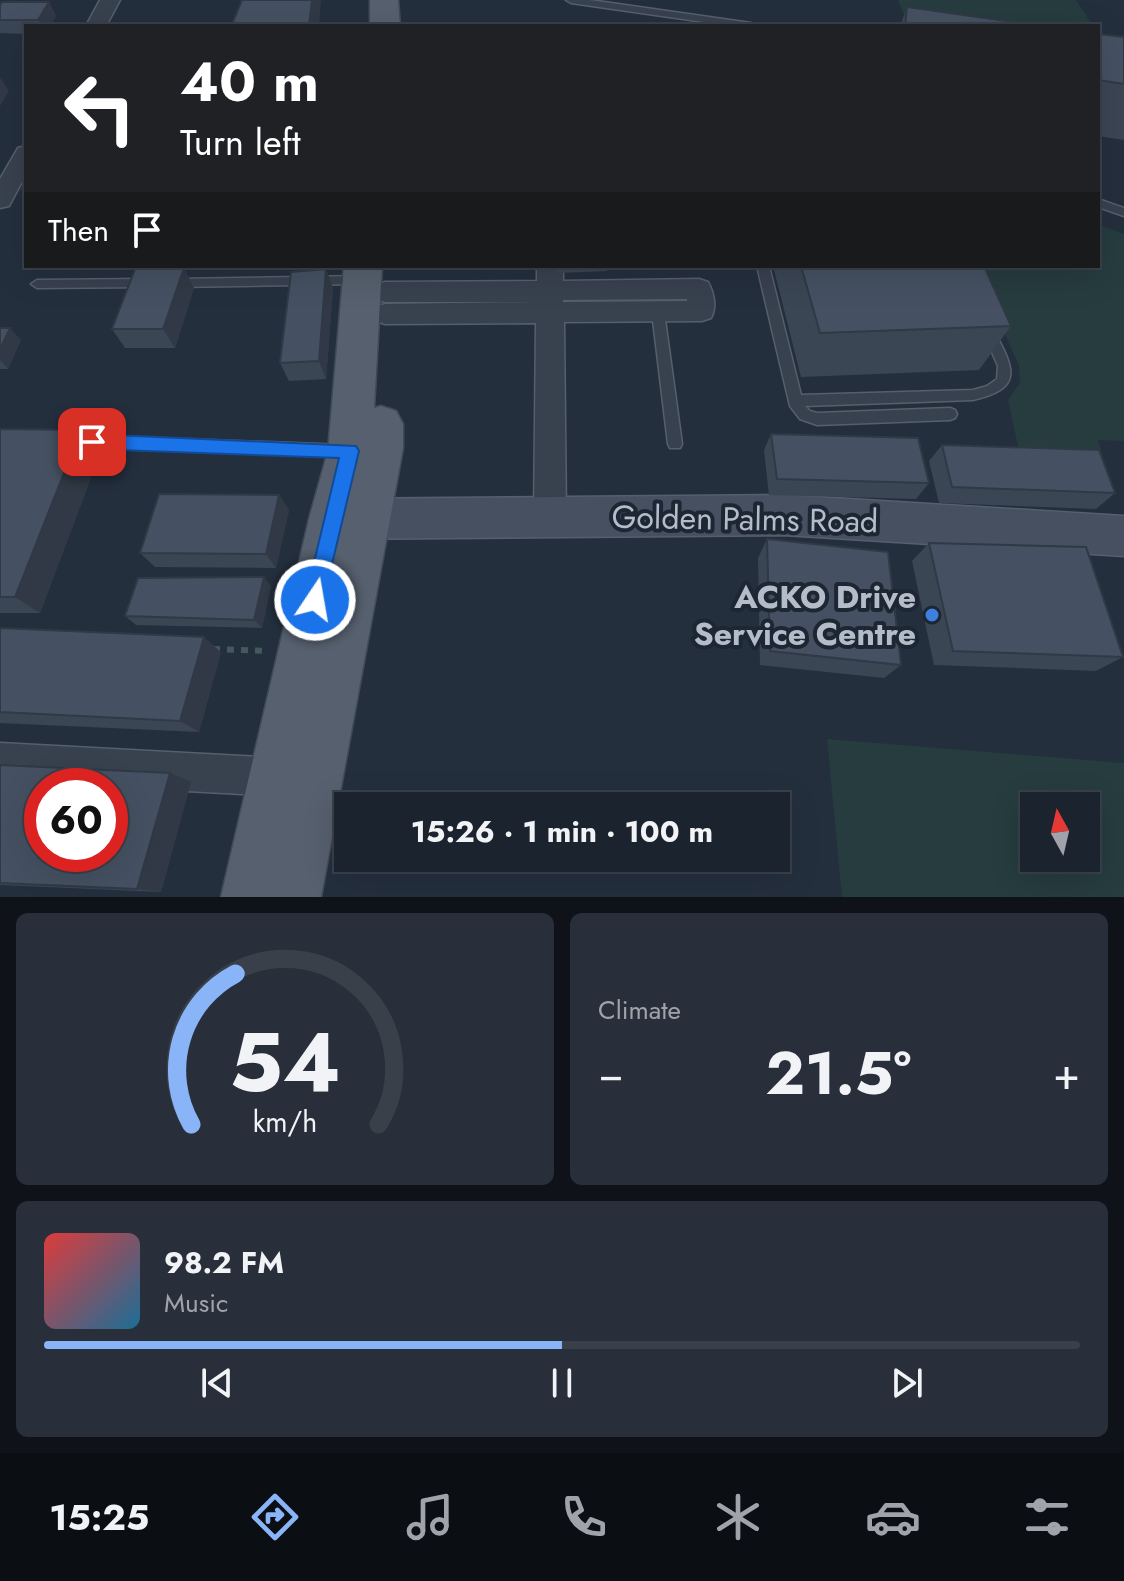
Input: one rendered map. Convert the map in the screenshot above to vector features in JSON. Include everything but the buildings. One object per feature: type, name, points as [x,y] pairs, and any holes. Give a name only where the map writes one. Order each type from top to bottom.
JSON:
[{"type":"main road","points":[[363,0],[364,24]]},
{"type":"main road","points":[[384,0],[385,24]]},
{"type":"main road","points":[[291,897],[349,519],[350,451],[376,284]]},
{"type":"main road","points":[[251,897],[277,777],[349,519],[381,448],[376,284]]},
{"type":"street","points":[[97,24],[110,0]]},
{"type":"street","points":[[0,200],[24,157]]},
{"type":"street","points":[[376,284],[551,290],[655,289]]},
{"type":"street","points":[[550,518],[551,290]]},
{"type":"street","name":"Golden Palms Road","points":[[349,519],[784,515],[1124,536]]},
{"type":"street","points":[[0,762],[277,777]]},
{"type":"lane","points":[[571,0],[737,24]]},
{"type":"lane","points":[[1100,204],[1124,212]]},
{"type":"lane","points":[[764,268],[800,411],[817,419],[950,414]]},
{"type":"lane","points":[[37,284],[376,284]]},
{"type":"lane","points":[[655,289],[675,444]]},
{"type":"lane","points":[[797,401],[973,395],[991,391],[1003,381],[1005,366],[985,322]]},
{"type":"lane","points":[[65,441],[350,451]]},
{"type":"path","points":[[206,649],[270,652]]},
{"type":"green space","points":[[898,0],[1076,0],[1092,24],[961,24],[904,15]]},
{"type":"green space","points":[[1100,225],[1124,234],[1124,441],[1098,440],[1105,465],[1021,460],[1008,400],[1020,383],[1019,366],[976,268],[1100,268]]},
{"type":"green space","points":[[827,739],[1124,763],[1124,897],[842,897]]},
{"type":"place","name":"ACKO Drive Service Centre","points":[[932,615]]},
{"type":"route","points":[[92,442],[350,451],[315,600]]}]
